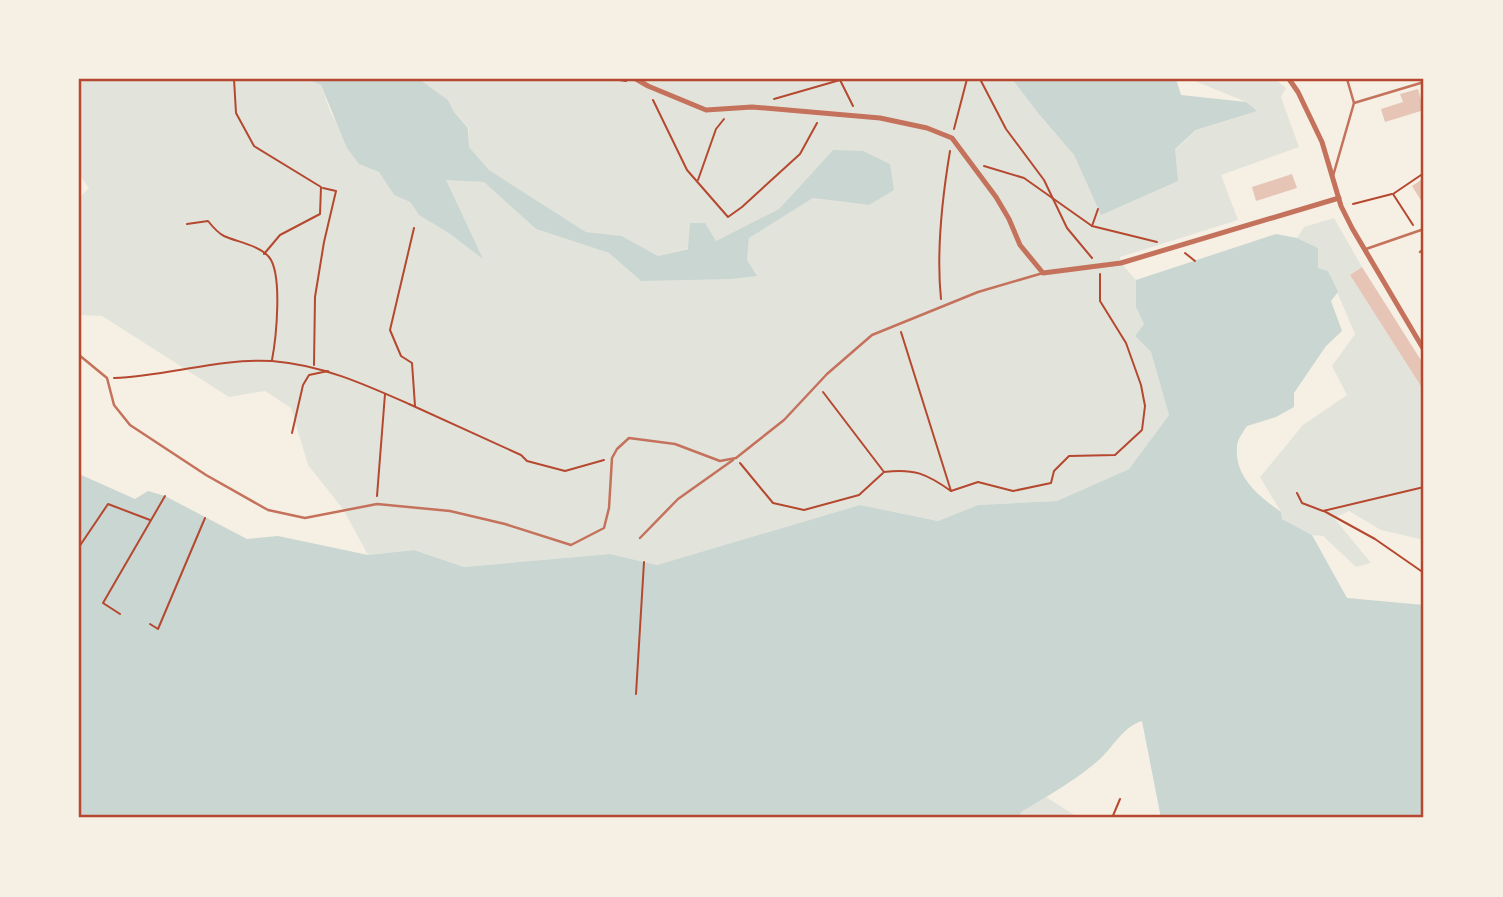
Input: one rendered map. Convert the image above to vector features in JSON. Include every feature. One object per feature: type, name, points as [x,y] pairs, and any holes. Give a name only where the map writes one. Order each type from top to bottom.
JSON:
[{"type":"street","points":[[636,79],[706,110],[752,107],[880,118],[927,128],[952,138],[1009,219],[1020,245],[1043,273],[1100,268],[1121,263],[1339,198]]},
{"type":"street","points":[[1289,79],[1322,142],[1339,198],[1352,228],[1424,350]]},
{"type":"lane","points":[[1333,176],[1354,103],[1347,79]]},
{"type":"lane","points":[[1354,103],[1424,82]]},
{"type":"lane","points":[[1366,249],[1424,229]]},
{"type":"lane","points":[[640,538],[678,499],[784,420],[817,384],[872,335],[978,292],[1043,273]]},
{"type":"lane","points":[[79,355],[107,378],[114,405],[131,425],[206,475],[268,510],[305,518],[377,504],[450,512],[505,524],[571,545],[604,528],[609,508],[612,458],[629,438],[675,444],[720,461],[736,458]]},
{"type":"path","points":[[234,79],[236,113],[254,146],[321,187],[336,191],[315,297],[314,366]]},
{"type":"path","points":[[752,107],[839,79],[858,116]]},
{"type":"path","points":[[942,306],[940,282],[943,188],[967,79]]},
{"type":"path","points":[[951,491],[978,482],[1013,491],[1051,484],[1054,471],[1069,457],[1115,455],[1142,430],[1145,406],[1141,385],[1126,343],[1100,301],[1100,268],[1067,228],[1044,180],[1006,129],[980,79]]},
{"type":"path","points":[[648,86],[687,170],[728,217],[800,154],[823,113]]},
{"type":"path","points":[[698,181],[716,129],[733,108]]},
{"type":"path","points":[[971,162],[1024,178],[1092,226],[1176,246],[1195,261]]},
{"type":"path","points":[[1353,204],[1392,194],[1424,173]]},
{"type":"path","points":[[264,254],[280,235],[320,215],[321,187]]},
{"type":"path","points":[[1392,194],[1418,233]]},
{"type":"path","points":[[1092,226],[1098,209]]},
{"type":"path","points":[[187,224],[208,221],[222,235],[269,256],[275,274],[277,306],[272,361]]},
{"type":"path","points":[[414,228],[390,330],[401,356],[412,362],[415,407]]},
{"type":"path","points":[[899,324],[951,491]]},
{"type":"path","points":[[107,378],[142,377],[211,365],[272,361],[314,366],[415,407],[521,455],[527,461],[565,471],[612,458]]},
{"type":"path","points":[[292,433],[303,385],[309,375],[329,370]]},
{"type":"path","points":[[817,384],[884,472]]},
{"type":"path","points":[[377,504],[385,394]]},
{"type":"path","points":[[736,458],[773,503],[804,510],[859,495],[884,472],[897,470],[929,475],[951,491]]},
{"type":"path","points":[[1323,511],[1424,487]]},
{"type":"path","points":[[1297,492],[1302,503],[1323,511],[1375,539],[1424,573]]},
{"type":"path","points":[[120,614],[103,603],[165,496]]},
{"type":"path","points":[[79,547],[108,504],[151,520]]},
{"type":"path","points":[[149,624],[158,629],[205,518]]},
{"type":"path","points":[[636,695],[644,562]]},
{"type":"path","points":[[1112,818],[1120,799]]},
{"type":"shaded area","points":[[79,79],[307,79],[321,85],[330,111],[359,164],[379,172],[394,195],[410,202],[419,215],[482,258],[445,179],[484,182],[536,229],[609,253],[641,281],[747,260],[749,238],[813,198],[869,205],[833,150],[779,209],[716,241],[658,256],[622,236],[586,232],[489,170],[469,147],[469,128],[454,112],[448,100],[419,79],[1012,79],[1074,155],[1101,215],[1197,130],[1256,111],[1246,102],[1190,79],[1275,79],[1286,88],[1281,97],[1299,147],[1221,175],[1238,220],[1120,257],[1121,263],[1136,280],[1136,307],[1144,324],[1135,336],[1151,352],[1169,415],[1129,469],[1057,501],[978,505],[938,521],[860,505],[657,565],[610,554],[464,567],[414,550],[368,555],[343,509],[308,465],[291,408],[265,391],[229,397],[102,316],[79,315],[79,198],[89,188],[79,174]]},
{"type":"shaded area","points":[[307,79],[419,79],[448,100],[468,128],[469,147],[489,170],[586,232],[622,236],[658,256],[688,249],[690,223],[705,223],[716,241],[779,209],[833,150],[863,151],[890,164],[894,190],[869,205],[813,198],[749,238],[747,260],[757,276],[641,281],[609,253],[536,229],[484,182],[446,180],[483,259],[419,215],[410,202],[394,195],[379,172],[359,164],[347,148],[321,85]]},
{"type":"shaded area","points":[[1012,79],[1176,79],[1181,95],[1246,102],[1257,111],[1196,130],[1175,149],[1178,181],[1101,215],[1074,155]]},
{"type":"shaded area","points":[[1334,218],[1362,267],[1350,275],[1424,391],[1424,540],[1381,530],[1349,511],[1334,518],[1371,563],[1356,567],[1323,536],[1312,535],[1282,519],[1281,512],[1260,477],[1303,425],[1347,395],[1332,366],[1355,334],[1328,271],[1318,268],[1318,248],[1297,238],[1304,227]]},
{"type":"shaded area","points":[[1276,234],[1297,238],[1318,248],[1318,268],[1328,271],[1338,292],[1331,301],[1342,331],[1326,346],[1294,393],[1294,407],[1276,417],[1247,426],[1237,444],[1237,457],[1250,485],[1281,512],[1282,519],[1312,535],[1347,598],[1424,605],[1424,818],[1161,818],[1142,721],[1122,734],[1100,759],[1085,771],[1021,812],[1019,818],[79,818],[79,474],[135,499],[148,491],[165,496],[247,539],[278,536],[368,555],[414,550],[464,567],[610,554],[657,565],[860,505],[938,521],[978,505],[1057,501],[1129,469],[1169,415],[1151,352],[1135,336],[1144,324],[1136,307],[1136,280]]},
{"type":"shaded area","points":[[1046,797],[1079,818],[1019,818],[1020,812]]},
{"type":"building","points":[[1418,89],[1424,110],[1385,122],[1381,109],[1403,102],[1400,94]]},
{"type":"building","points":[[1292,174],[1297,188],[1256,201],[1252,187]]},
{"type":"building","points":[[1424,178],[1424,200],[1422,202],[1412,186]]},
{"type":"building","points":[[1362,267],[1424,365],[1424,391],[1350,275]]}]
